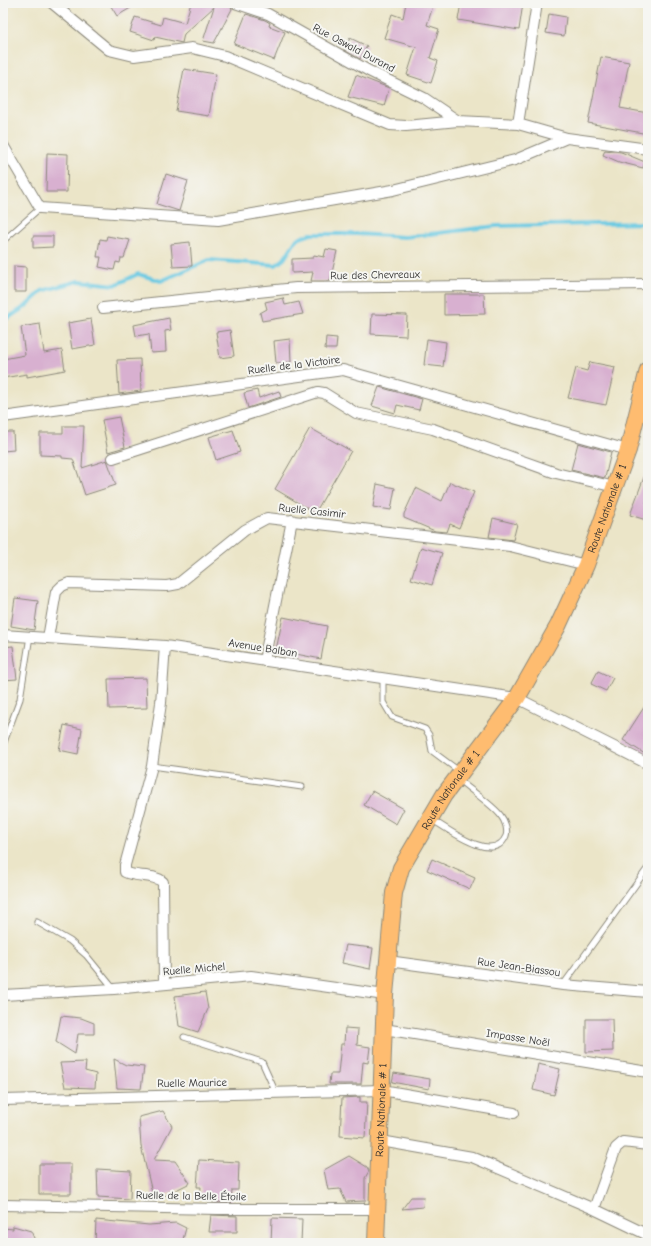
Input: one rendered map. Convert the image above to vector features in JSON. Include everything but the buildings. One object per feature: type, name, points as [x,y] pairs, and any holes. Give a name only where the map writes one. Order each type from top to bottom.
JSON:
[{"type":"main road","name":"Route Nationale # 1","points":[[376,1243],[381,1140],[385,995],[394,893],[401,868],[458,775],[517,698],[558,626],[586,565],[615,487],[628,450],[647,380]]},
{"type":"street","points":[[52,3],[109,50],[134,56],[192,48],[225,56],[390,125],[406,126],[458,121],[518,124],[567,138],[648,149]]},
{"type":"street","name":"Rue Oswald Durand","points":[[235,3],[268,14],[369,71],[424,98],[458,121]]},
{"type":"street","points":[[518,124],[537,3]]},
{"type":"street","points":[[3,145],[40,208],[218,220],[393,190],[515,160],[567,138]]},
{"type":"street","name":"Rue des Chevreaux","points":[[103,308],[296,288],[648,284]]},
{"type":"street","name":"Ruelle de la Victoire","points":[[3,417],[343,370],[628,450]]},
{"type":"street","points":[[113,458],[318,392],[324,393],[356,413],[433,429],[556,473],[615,487]]},
{"type":"street","name":"Ruelle Casimir","points":[[48,638],[56,592],[62,586],[68,583],[167,586],[178,584],[256,524],[267,518],[510,546],[586,565]]},
{"type":"street","points":[[264,661],[292,520]]},
{"type":"street","name":"Avenue Balban","points":[[3,635],[164,646],[517,698],[648,764]]},
{"type":"street","points":[[164,646],[161,703],[152,766],[124,865],[126,872],[130,874],[158,878],[163,882],[164,984]]},
{"type":"street","name":"Rue Jean-Biassou","points":[[388,961],[563,985],[648,992]]},
{"type":"street","name":"Ruelle Michel","points":[[3,995],[114,989],[251,976],[385,995]]},
{"type":"street","name":"Impasse Noël","points":[[384,1028],[648,1072]]},
{"type":"street","name":"Ruelle Maurice","points":[[3,1100],[382,1090],[514,1114]]},
{"type":"street","points":[[381,1140],[472,1157],[594,1209],[648,1235]]},
{"type":"street","points":[[594,1209],[616,1148],[623,1142],[648,1145]]},
{"type":"street","name":"Ruelle de la Belle Étoile","points":[[3,1205],[218,1209],[378,1209]]},
{"type":"lane","points":[[3,241],[40,208]]},
{"type":"lane","points":[[3,745],[20,699],[30,636]]},
{"type":"lane","points":[[383,679],[383,702],[392,717],[425,729],[429,735],[432,751],[502,816],[507,829],[503,842],[496,847],[478,846],[430,819]]},
{"type":"lane","points":[[152,766],[302,787]]},
{"type":"lane","points":[[563,985],[648,868]]},
{"type":"lane","points":[[37,922],[70,942],[86,955],[114,989]]},
{"type":"lane","points":[[184,1037],[262,1062],[276,1093]]},
{"type":"waterway","points":[[3,321],[25,307],[42,291],[79,281],[115,285],[138,274],[161,281],[209,260],[276,265],[284,259],[297,239],[311,234],[357,234],[405,237],[496,226],[648,223]]}]
